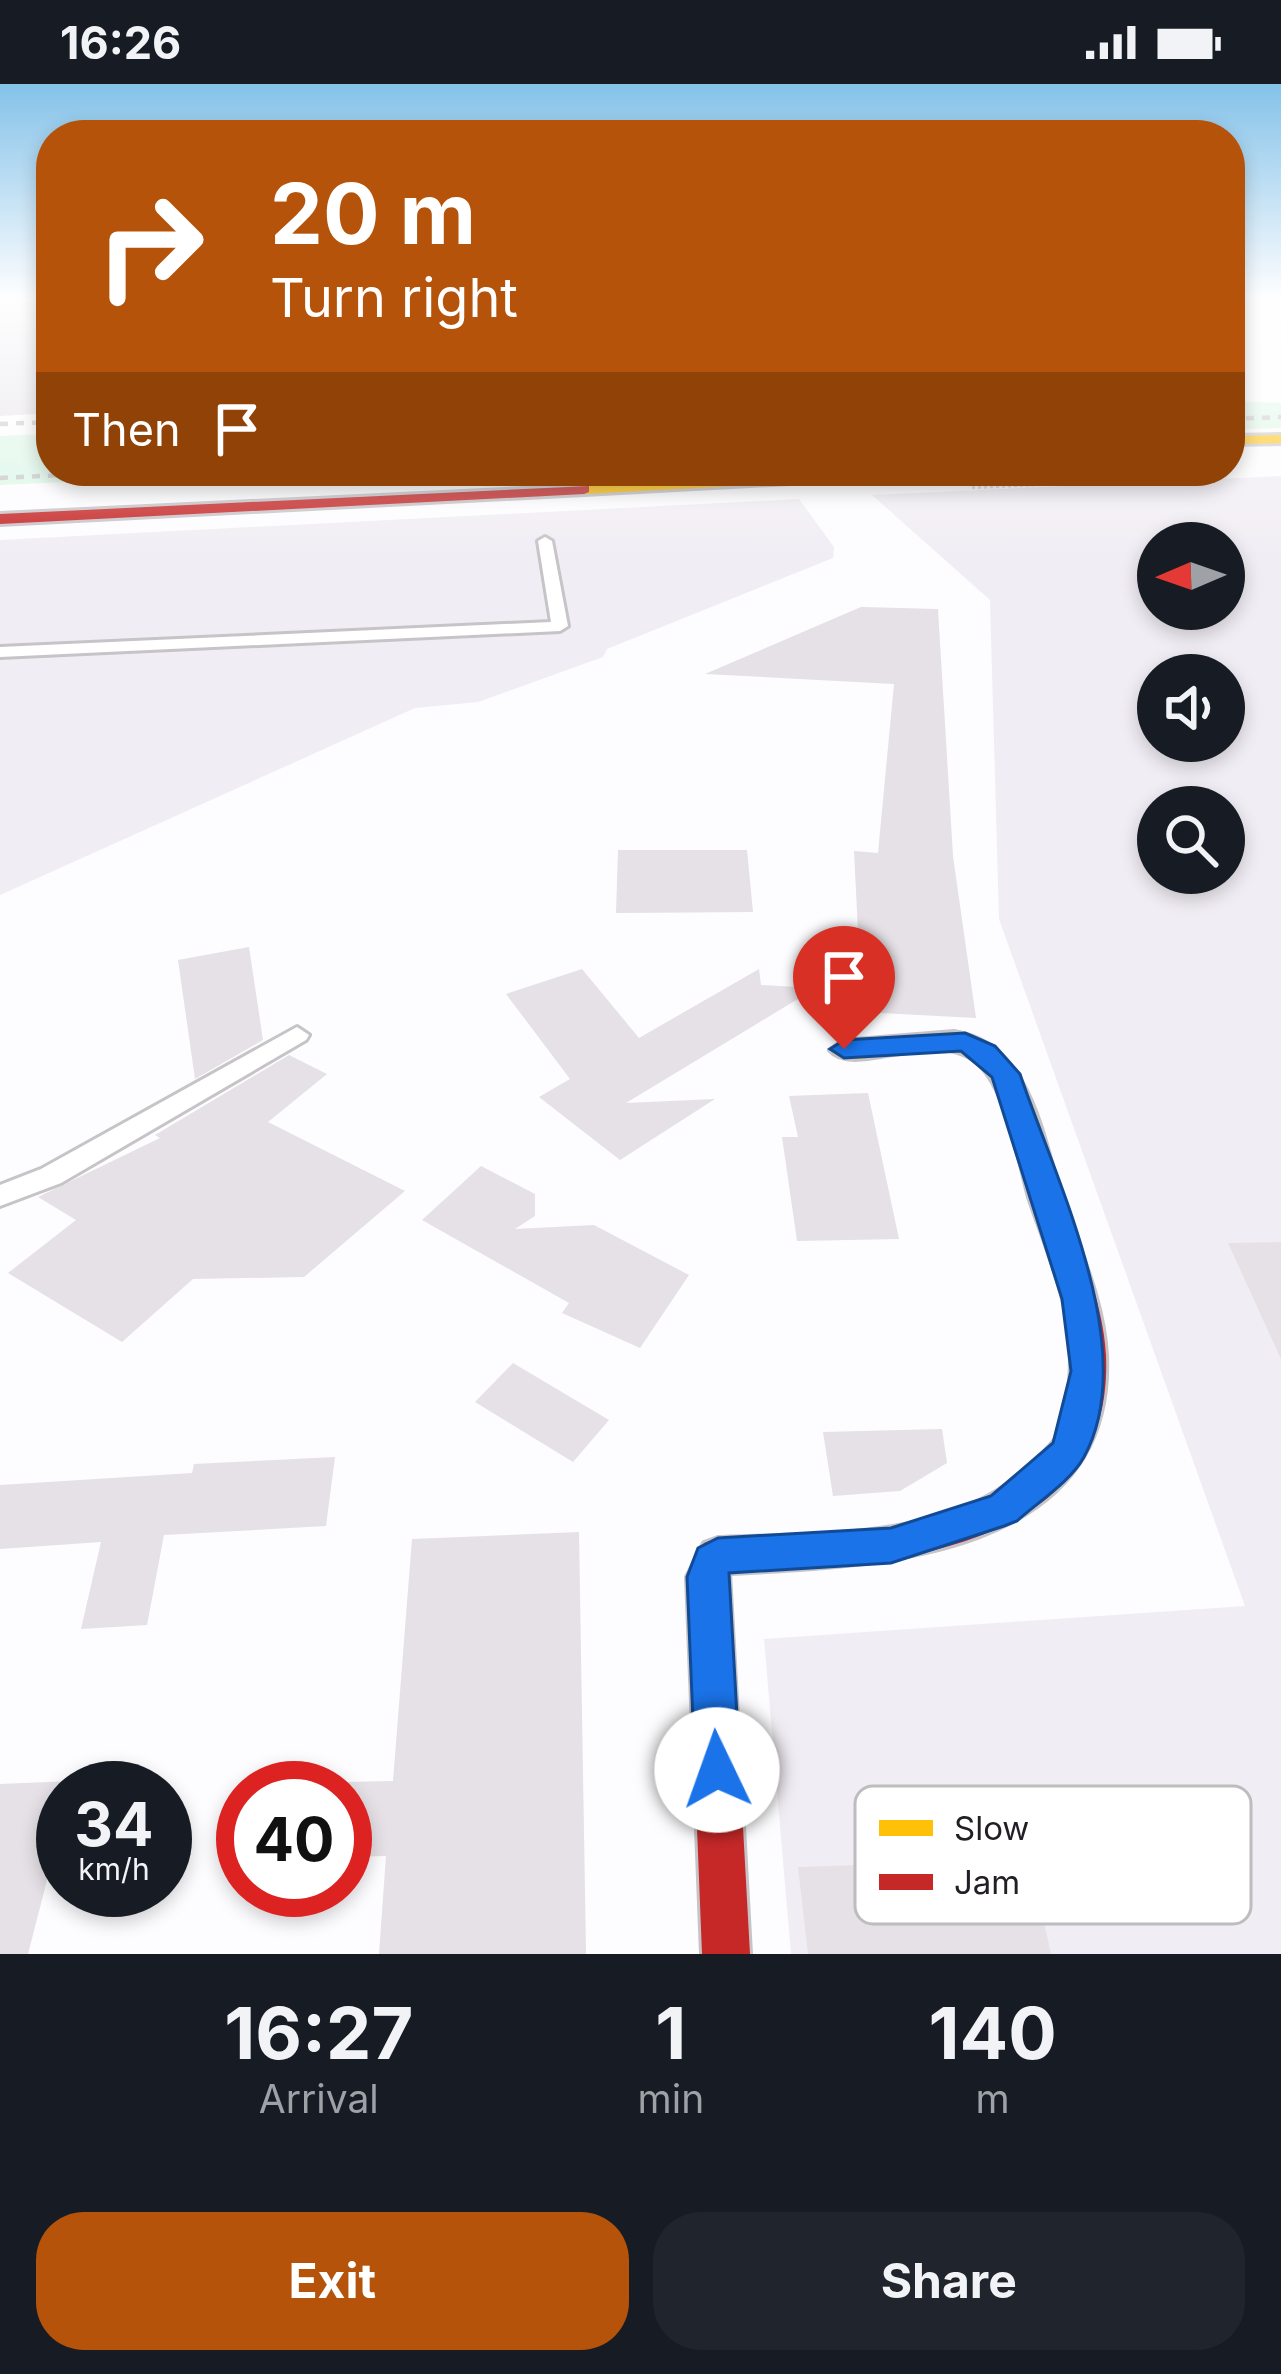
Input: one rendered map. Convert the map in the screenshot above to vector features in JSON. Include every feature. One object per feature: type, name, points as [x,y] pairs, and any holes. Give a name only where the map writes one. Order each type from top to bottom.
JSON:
[{"type":"main road","points":[[1245,440],[1281,439]]},
{"type":"main road","points":[[1245,458],[1281,457]]},
{"type":"main road","points":[[0,499],[256,486]]},
{"type":"main road","points":[[0,519],[645,486]]},
{"type":"main road","points":[[727,1954],[707,1577],[712,1561],[718,1556],[891,1545],[1004,1509],[1069,1451],[1089,1371],[1078,1299],[1005,1074],[985,1052],[965,1042],[844,1049]]},
{"type":"lane","points":[[0,652],[560,626],[544,541]]},
{"type":"lane","points":[[0,1196],[51,1176],[297,1035]]},
{"type":"shaded area","points":[[1281,476],[1281,1954],[791,1954],[764,1639],[1245,1606],[999,919],[990,600],[872,495],[1066,486],[1245,486],[1245,478]]},
{"type":"shaded area","points":[[799,499],[834,547],[833,558],[607,649],[603,657],[478,702],[415,708],[0,895],[0,540]]},
{"type":"green space","points":[[1245,402],[1281,403],[1281,428],[1245,429]]},
{"type":"green space","points":[[36,435],[36,483],[0,485],[0,436]]},
{"type":"building","points":[[0,384],[36,384],[36,414],[0,416]]},
{"type":"building","points":[[861,607],[938,609],[953,856],[976,1018],[862,1012],[854,851],[878,853],[894,684],[705,674]]},
{"type":"building","points":[[618,850],[747,850],[753,912],[616,913]]},
{"type":"building","points":[[249,947],[263,1040],[195,1079],[178,960]]},
{"type":"building","points":[[582,969],[639,1038],[759,969],[761,985],[816,988],[626,1103],[715,1099],[620,1160],[539,1097],[570,1079],[506,994]]},
{"type":"building","points":[[289,1055],[327,1074],[268,1122],[405,1191],[304,1277],[193,1279],[122,1342],[8,1273],[76,1220],[38,1197],[160,1138],[155,1135]]},
{"type":"building","points":[[868,1093],[899,1239],[797,1241],[782,1137],[798,1137],[789,1096]]},
{"type":"building","points":[[481,1166],[535,1194],[535,1216],[515,1229],[594,1225],[689,1275],[640,1348],[562,1313],[569,1303],[422,1220]]},
{"type":"building","points":[[1281,1242],[1281,1359],[1228,1243]]},
{"type":"building","points":[[513,1363],[609,1420],[573,1462],[475,1402]]},
{"type":"building","points":[[942,1429],[947,1463],[900,1491],[833,1496],[823,1432]]},
{"type":"building","points":[[335,1457],[326,1526],[164,1535],[147,1625],[81,1629],[101,1542],[0,1549],[0,1485],[192,1473],[194,1464]]},
{"type":"building","points":[[579,1532],[586,1954],[379,1954],[386,1856],[372,1856],[372,1781],[393,1781],[412,1539]]},
{"type":"building","points":[[36,1783],[38,1917],[28,1954],[0,1954],[0,1784]]},
{"type":"building","points":[[855,1865],[855,1924],[1044,1924],[1051,1954],[808,1954],[798,1867]]},
{"type":"railway","points":[[1245,418],[1281,417]]},
{"type":"railway","points":[[0,424],[36,423]]},
{"type":"railway","points":[[0,478],[36,476]]},
{"type":"traffic: slow","points":[[1245,440],[1281,439]]},
{"type":"traffic: slow","points":[[584,489],[643,486]]},
{"type":"traffic: slow","points":[[844,1050],[939,1041],[966,1043],[983,1051],[997,1066],[1018,1108],[1045,1197]]},
{"type":"traffic: jam","points":[[0,519],[584,489]]},
{"type":"traffic: jam","points":[[726,1954],[707,1577],[718,1556],[858,1547],[953,1529],[996,1512],[1034,1487],[1067,1453],[1081,1415],[1089,1353],[1075,1284],[1045,1197]]},
{"type":"route","points":[[717,1770],[707,1577],[712,1561],[718,1556],[891,1545],[1004,1509],[1069,1451],[1089,1371],[1078,1299],[1005,1074],[985,1052],[965,1042],[844,1049]]}]
